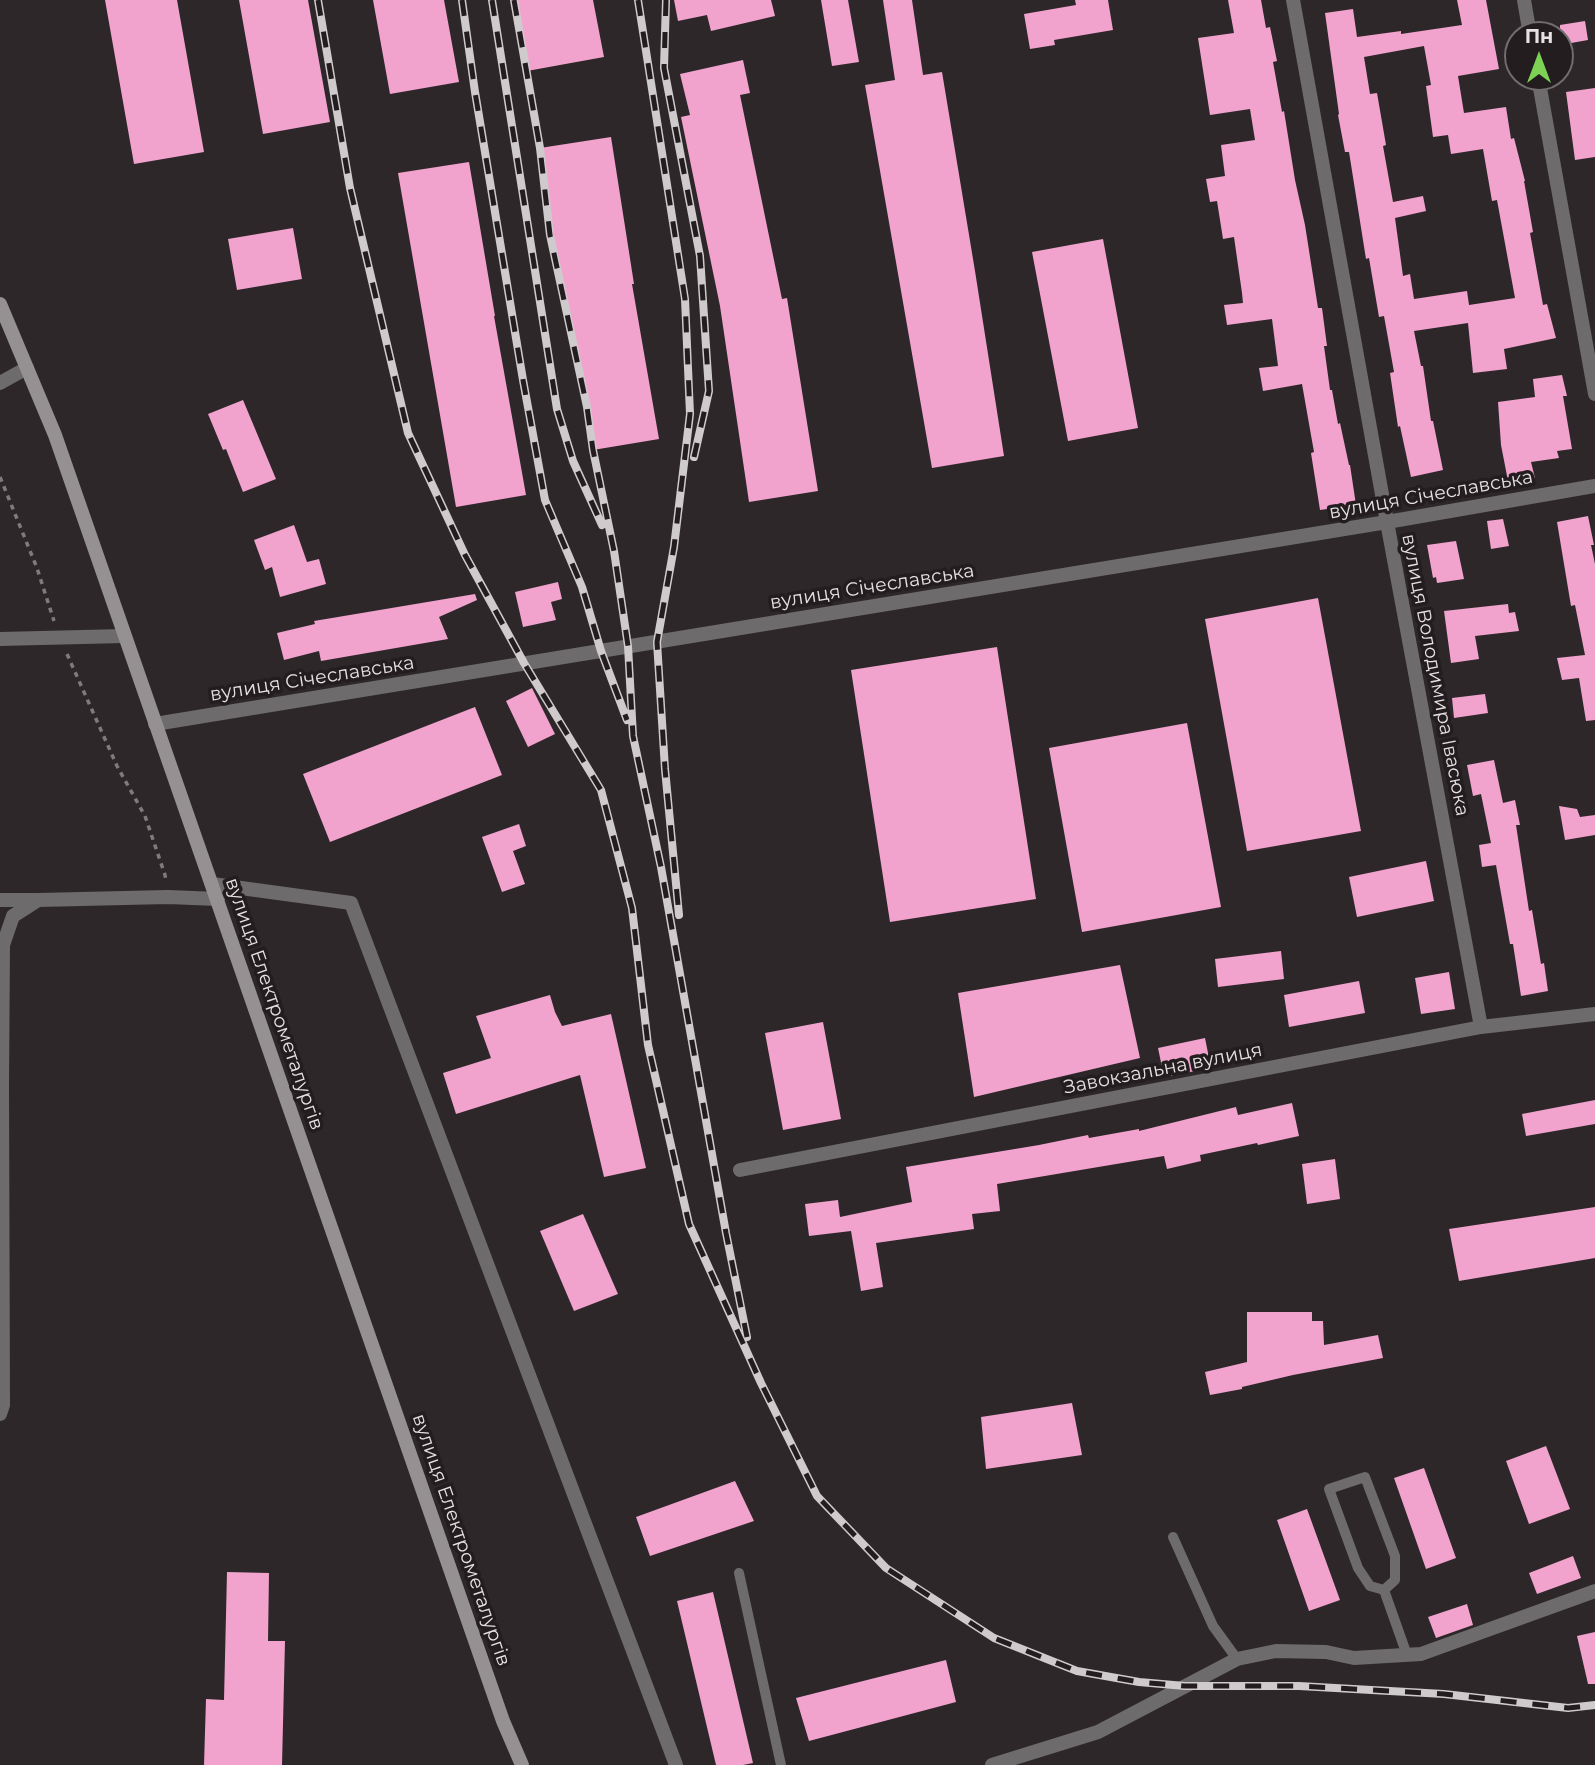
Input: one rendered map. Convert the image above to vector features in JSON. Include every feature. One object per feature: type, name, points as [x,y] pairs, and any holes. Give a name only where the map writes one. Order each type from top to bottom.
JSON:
[{"type":"main road","name":"вулиця Електрометалургів","points":[[0,304],[55,435],[503,1721]]},
{"type":"main road","points":[[503,1721],[515,1765]]},
{"type":"main road","points":[[503,1721],[522,1765]]},
{"type":"street","name":"вулиця Володимира Івасюка","points":[[1293,0],[1481,1027]]},
{"type":"street","points":[[1524,0],[1528,21]]},
{"type":"street","points":[[1541,91],[1595,394]]},
{"type":"street","points":[[0,383],[27,368]]},
{"type":"street","name":"вулиця Січеславська","points":[[155,724],[1595,486]]},
{"type":"street","points":[[0,639],[124,636]]},
{"type":"street","points":[[212,884],[351,902],[676,1765]]},
{"type":"street","points":[[0,900],[168,897],[218,900]]},
{"type":"street","points":[[0,1414],[4,945],[13,916],[38,900]]},
{"type":"street","name":"Завокзальна вулиця","points":[[740,1170],[1481,1027],[1595,1014]]},
{"type":"street","points":[[992,1765],[1098,1732],[1237,1659],[1276,1651],[1326,1652],[1354,1658],[1421,1654],[1595,1591]]},
{"type":"lane","points":[[1365,1477],[1395,1556],[1395,1580],[1384,1590],[1370,1587],[1358,1568],[1329,1489],[1365,1477]]},
{"type":"lane","points":[[1173,1537],[1213,1626],[1237,1659]]},
{"type":"lane","points":[[739,1573],[780,1765]]},
{"type":"lane","points":[[1384,1590],[1407,1655]]},
{"type":"path","points":[[0,477],[37,568],[60,638],[117,766],[145,816],[165,875],[168,897]]},
{"type":"building","points":[[105,0],[177,0],[204,152],[134,164]]},
{"type":"building","points":[[239,0],[308,0],[330,122],[263,134]]},
{"type":"building","points":[[373,0],[444,0],[459,82],[390,94]]},
{"type":"building","points":[[514,0],[593,0],[604,57],[527,71]]},
{"type":"building","points":[[674,0],[771,0],[775,16],[711,31],[707,15],[678,21]]},
{"type":"building","points":[[821,0],[848,0],[859,62],[832,66]]},
{"type":"building","points":[[883,0],[912,0],[923,75],[942,72],[1004,456],[932,468],[865,85],[895,80]]},
{"type":"building","points":[[1075,0],[1108,0],[1113,30],[1054,40],[1055,45],[1030,49],[1024,14],[1076,5]]},
{"type":"building","points":[[1228,0],[1261,0],[1266,28],[1270,27],[1277,61],[1273,62],[1305,225],[1318,308],[1322,308],[1330,390],[1350,465],[1356,505],[1320,510],[1311,453],[1314,452],[1302,384],[1263,391],[1259,368],[1278,366],[1272,319],[1227,325],[1224,305],[1243,303],[1234,237],[1223,239],[1217,201],[1210,202],[1206,179],[1225,176],[1221,145],[1255,140],[1250,109],[1210,115],[1198,38],[1234,33]]},
{"type":"building","points":[[1457,0],[1486,0],[1499,69],[1458,76],[1464,113],[1506,107],[1511,139],[1514,138],[1525,181],[1533,232],[1530,233],[1543,305],[1547,304],[1556,338],[1504,349],[1507,369],[1473,373],[1468,323],[1414,331],[1443,470],[1411,477],[1400,426],[1398,427],[1390,373],[1394,372],[1384,316],[1379,317],[1369,258],[1366,259],[1349,152],[1345,152],[1338,115],[1325,13],[1353,9],[1357,37],[1462,25]],"holes":[[[1424,46],[1431,85],[1426,86],[1433,137],[1448,135],[1451,154],[1483,149],[1492,201],[1497,200],[1515,298],[1469,305],[1467,291],[1414,299],[1410,274],[1403,276],[1395,218],[1426,211],[1423,196],[1393,202],[1377,93],[1370,94],[1364,57]]]},
{"type":"building","points":[[1585,21],[1588,40],[1574,42],[1574,23]]},
{"type":"building","points":[[743,60],[750,93],[740,95],[782,299],[787,298],[818,491],[749,502],[720,306],[681,117],[690,115],[680,74]]},
{"type":"building","points":[[1595,88],[1595,157],[1575,160],[1566,92]]},
{"type":"building","points":[[611,137],[632,284],[659,439],[593,450],[563,295],[540,148]]},
{"type":"building","points":[[469,162],[526,495],[456,507],[398,173]]},
{"type":"building","points":[[293,228],[302,279],[237,290],[228,239]]},
{"type":"building","points":[[1103,239],[1138,428],[1068,441],[1032,252]]},
{"type":"building","points":[[1562,375],[1567,396],[1563,396],[1572,449],[1557,451],[1559,458],[1531,462],[1535,478],[1508,481],[1501,445],[1498,402],[1535,397],[1533,379]]},
{"type":"building","points":[[243,400],[276,479],[243,492],[208,414]]},
{"type":"building","points":[[1588,516],[1595,564],[1595,720],[1586,721],[1579,678],[1562,680],[1557,658],[1585,655],[1575,605],[1571,606],[1557,522]]},
{"type":"building","points":[[1503,519],[1509,546],[1491,549],[1487,521]]},
{"type":"building","points":[[294,525],[307,562],[319,559],[326,584],[280,597],[272,567],[265,570],[254,540]]},
{"type":"building","points":[[1456,541],[1464,579],[1437,583],[1436,577],[1433,578],[1427,545]]},
{"type":"building","points":[[558,582],[562,599],[551,602],[556,620],[523,627],[515,592]]},
{"type":"building","points":[[475,594],[477,600],[439,617],[448,639],[321,661],[319,651],[284,660],[277,633],[315,624],[314,621]]},
{"type":"building","points":[[1318,598],[1361,831],[1247,851],[1205,619]]},
{"type":"building","points":[[1508,604],[1509,613],[1515,612],[1519,631],[1475,636],[1479,659],[1451,663],[1444,611]]},
{"type":"building","points":[[997,647],[1036,899],[890,922],[851,670]]},
{"type":"building","points":[[532,688],[555,734],[528,747],[506,701]]},
{"type":"building","points":[[1485,694],[1488,713],[1454,718],[1452,698]]},
{"type":"building","points":[[475,707],[502,775],[330,842],[303,774]]},
{"type":"building","points":[[1187,723],[1221,907],[1082,932],[1049,748]]},
{"type":"building","points":[[1494,760],[1503,803],[1515,800],[1520,825],[1516,825],[1529,911],[1532,910],[1548,991],[1521,996],[1496,865],[1482,867],[1479,845],[1491,843],[1481,794],[1473,796],[1467,765]]},
{"type":"building","points":[[1559,806],[1577,809],[1580,817],[1595,815],[1595,835],[1565,840]]},
{"type":"building","points":[[519,824],[526,846],[513,851],[525,884],[502,892],[482,837]]},
{"type":"building","points":[[1426,861],[1434,901],[1357,917],[1349,877]]},
{"type":"building","points":[[1281,951],[1284,979],[1218,987],[1215,959]]},
{"type":"building","points":[[1120,965],[1140,1058],[974,1097],[958,993]]},
{"type":"building","points":[[1449,972],[1455,1009],[1421,1014],[1415,978]]},
{"type":"building","points":[[1359,981],[1365,1013],[1289,1027],[1284,995]]},
{"type":"building","points":[[550,995],[562,1026],[611,1014],[646,1168],[604,1177],[580,1075],[456,1114],[443,1073],[491,1058],[476,1016]]},
{"type":"building","points":[[823,1022],[841,1119],[783,1130],[765,1033]]},
{"type":"building","points":[[1205,1038],[1211,1068],[1164,1077],[1158,1048]]},
{"type":"building","points":[[1595,1100],[1595,1124],[1526,1136],[1522,1114]]},
{"type":"building","points":[[1292,1103],[1299,1136],[1200,1155],[1201,1161],[1167,1169],[1164,1156],[997,1184],[1000,1211],[972,1214],[974,1229],[876,1243],[883,1287],[861,1291],[851,1231],[809,1236],[805,1204],[838,1200],[840,1217],[912,1202],[906,1167],[1088,1135],[1089,1138],[1139,1131],[1236,1107],[1238,1115]]},
{"type":"building","points":[[1335,1159],[1340,1199],[1307,1204],[1302,1164]]},
{"type":"building","points":[[1595,1207],[1595,1258],[1459,1281],[1449,1229]]},
{"type":"building","points":[[583,1214],[618,1294],[574,1311],[540,1231]]},
{"type":"building","points":[[1247,1312],[1312,1312],[1312,1321],[1323,1321],[1324,1345],[1378,1335],[1383,1358],[1293,1375],[1210,1395],[1205,1372],[1247,1362]]},
{"type":"building","points":[[1072,1403],[1082,1455],[986,1469],[981,1417]]},
{"type":"building","points":[[1546,1446],[1570,1509],[1529,1524],[1506,1461]]},
{"type":"building","points":[[1424,1468],[1456,1558],[1426,1569],[1394,1478]]},
{"type":"building","points":[[735,1481],[754,1521],[650,1556],[636,1517]]},
{"type":"building","points":[[1307,1509],[1340,1600],[1309,1611],[1277,1520]]},
{"type":"building","points":[[1573,1556],[1581,1578],[1537,1594],[1529,1573]]},
{"type":"building","points":[[227,1572],[269,1573],[268,1641],[285,1641],[282,1765],[204,1765],[206,1699],[224,1700]]},
{"type":"building","points":[[713,1592],[753,1763],[716,1765],[677,1601]]},
{"type":"building","points":[[1467,1604],[1473,1625],[1436,1638],[1428,1617]]},
{"type":"building","points":[[1595,1632],[1595,1684],[1588,1684],[1577,1636]]},
{"type":"building","points":[[946,1660],[956,1702],[809,1741],[796,1698]]},
{"type":"railway","points":[[318,0],[350,188],[408,433],[465,555],[524,663],[601,790],[632,908],[648,1045],[689,1224],[761,1383],[817,1496],[886,1568],[994,1638],[1077,1671],[1139,1682],[1185,1686],[1299,1686],[1444,1694],[1568,1708],[1595,1705]]},
{"type":"railway","points":[[462,0],[475,92],[545,500],[582,587],[601,651],[627,720]]},
{"type":"railway","points":[[492,0],[557,409],[573,461],[602,525]]},
{"type":"railway","points":[[514,0],[540,148],[550,235],[587,407],[614,551],[628,646],[633,736],[661,867],[747,1337]]},
{"type":"railway","points":[[638,0],[685,299],[690,414],[674,547],[657,642],[665,769],[679,915]]},
{"type":"railway","points":[[666,0],[664,68],[700,256],[709,391],[694,457]]}]
